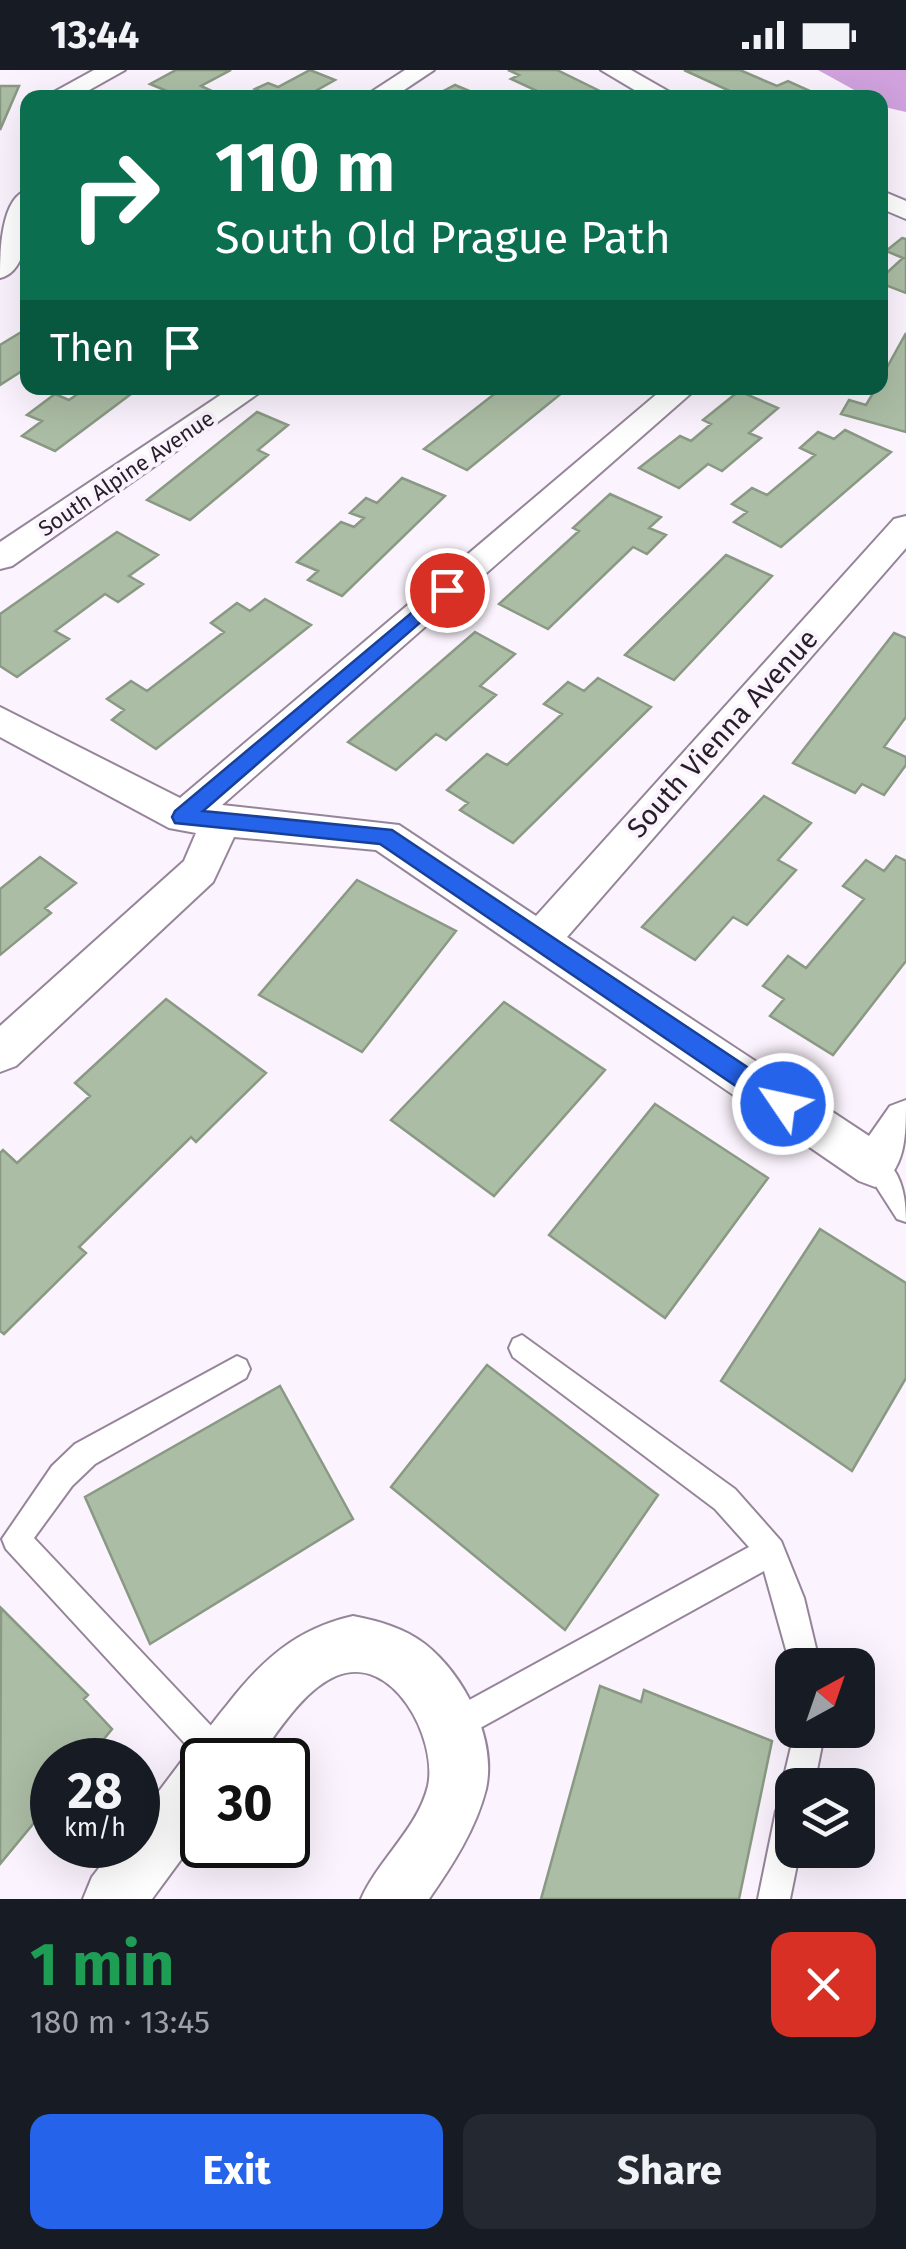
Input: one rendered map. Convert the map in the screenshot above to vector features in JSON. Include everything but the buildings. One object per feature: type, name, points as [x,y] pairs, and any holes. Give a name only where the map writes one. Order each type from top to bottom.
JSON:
[{"type":"street","points":[[71,90],[113,70]]},
{"type":"street","points":[[388,90],[422,70]]},
{"type":"street","points":[[612,70],[652,90]]},
{"type":"street","points":[[0,270],[20,219]]},
{"type":"street","name":"South Alpine Avenue","points":[[0,558],[241,395]]},
{"type":"street","points":[[0,1053],[199,871],[202,819],[674,395]]},
{"type":"street","name":"South Vienna Avenue","points":[[538,940],[906,527]]},
{"type":"street","points":[[0,720],[202,819],[385,836],[875,1166],[906,1120]]},
{"type":"street","points":[[239,1738],[304,1663],[330,1648],[359,1644],[404,1663],[426,1682],[451,1727],[458,1753],[458,1784],[439,1829],[392,1899]]},
{"type":"street","points":[[114,1899],[180,1813]]},
{"type":"lane","points":[[875,1166],[906,1211]]},
{"type":"lane","points":[[522,1348],[725,1499],[771,1551],[789,1598],[801,1648]]},
{"type":"lane","points":[[200,1738],[8,1547],[62,1476],[85,1454],[237,1369]]},
{"type":"lane","points":[[451,1727],[771,1551]]},
{"type":"lane","points":[[774,1899],[780,1868]]},
{"type":"shaded area","points":[[818,70],[906,70],[906,112],[888,108],[888,90],[854,90]]},
{"type":"route","points":[[447,590],[182,817],[385,836],[783,1104]]}]
